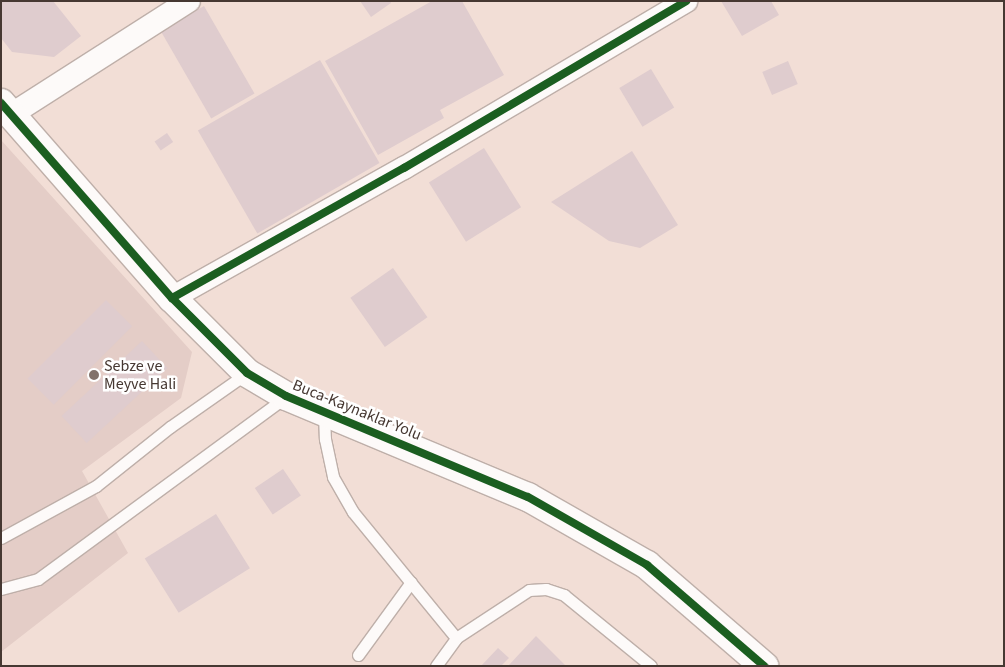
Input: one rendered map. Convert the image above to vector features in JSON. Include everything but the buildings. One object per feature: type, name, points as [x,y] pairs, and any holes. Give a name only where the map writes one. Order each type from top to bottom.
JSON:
[{"type":"street","points":[[6,108],[189,1]]},
{"type":"street","points":[[172,298],[404,168],[686,1]]},
{"type":"street","name":"Buca-Kaynaklar Yolu","points":[[6,108],[172,298],[247,373],[286,396],[528,497],[571,521],[647,565],[764,666]]},
{"type":"lane","points":[[1,538],[96,486],[170,427],[247,373]]},
{"type":"lane","points":[[1,589],[38,579],[286,396]]},
{"type":"lane","points":[[324,411],[325,439],[333,477],[353,512],[456,638]]},
{"type":"lane","points":[[358,655],[411,582]]},
{"type":"lane","points":[[436,666],[456,638],[529,590],[546,589],[564,595],[650,666]]},
{"type":"shaded area","name":"Sebze ve Meyve Hali","points":[[1,140],[192,352],[181,398],[82,471],[128,553],[1,652]]},
{"type":"cycle path","points":[[172,298],[404,168],[686,1]]},
{"type":"cycle path","points":[[1,103],[172,298],[247,373],[286,396],[528,497],[647,565],[764,666]]},
{"type":"place","name":"Sebze ve Meyve Hali","points":[[94,375]]}]
